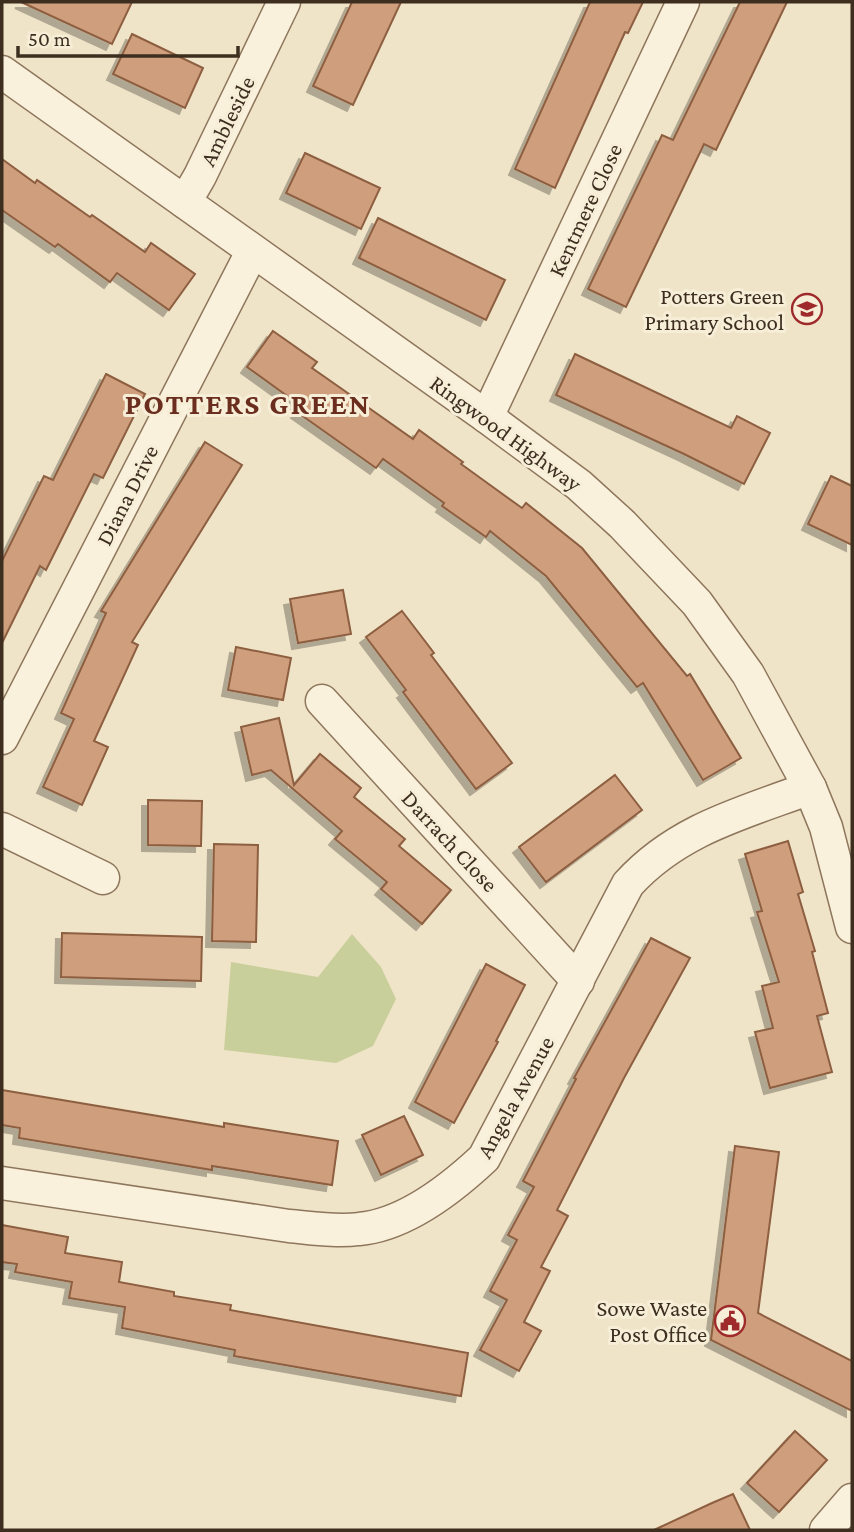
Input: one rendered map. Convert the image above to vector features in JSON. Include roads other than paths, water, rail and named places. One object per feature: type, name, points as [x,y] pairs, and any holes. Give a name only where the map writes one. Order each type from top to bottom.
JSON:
[{"type":"street","name":"Ambleside","points":[[185,202],[201,176],[285,2]]},
{"type":"street","name":"Kentmere Close","points":[[487,417],[683,2]]},
{"type":"street","name":"Ringwood Highway","points":[[2,72],[487,417],[579,485],[622,524],[697,603],[748,674],[810,788],[826,827],[852,927]]},
{"type":"street","name":"Diana Drive","points":[[2,738],[252,251]]},
{"type":"street","name":"Darrach Close","points":[[322,701],[578,981]]},
{"type":"street","name":"Angela Avenue","points":[[2,1183],[289,1226],[332,1230],[362,1229],[397,1218],[435,1199],[484,1158],[628,884],[647,863],[701,829],[810,788]]},
{"type":"street","points":[[2,829],[103,878]]},
{"type":"street","points":[[826,1530],[852,1500]]},
{"type":"place","name":"Potters Green Primary School","points":[[807,309]]},
{"type":"place","name":"Sowe Waste Post Office","points":[[730,1321]]},
{"type":"district","name":"POTTERS GREEN","points":[[248,403]]}]
